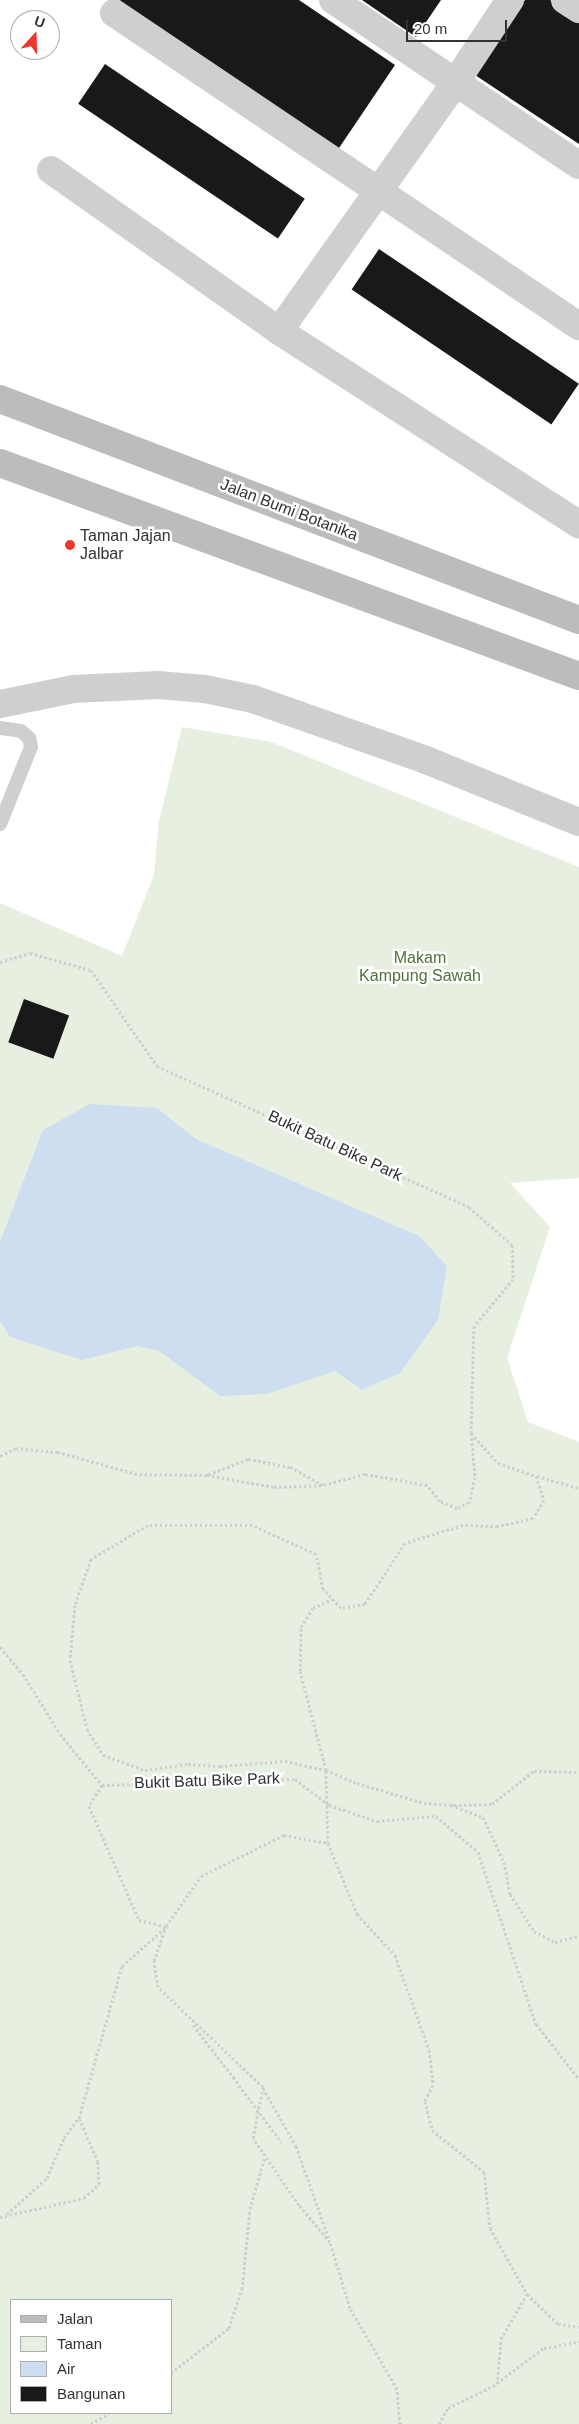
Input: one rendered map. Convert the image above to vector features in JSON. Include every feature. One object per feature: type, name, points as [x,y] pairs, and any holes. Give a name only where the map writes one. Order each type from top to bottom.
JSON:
[{"type":"main road","name":"Jalan Bumi Botanika","points":[[0,399],[579,620]]},
{"type":"main road","points":[[0,463],[579,676]]},
{"type":"street","points":[[333,0],[455,84],[579,165]]},
{"type":"street","points":[[279,331],[455,84],[510,0]]},
{"type":"street","points":[[565,0],[579,9]]},
{"type":"street","points":[[114,14],[579,326]]},
{"type":"street","points":[[51,170],[279,331],[579,524]]},
{"type":"street","points":[[0,704],[73,689],[158,685],[205,689],[253,699],[417,757],[579,822]]},
{"type":"lane","points":[[0,728],[21,731],[29,738],[31,747],[0,824]]},
{"type":"path","name":"Bukit Batu Bike Park","points":[[0,962],[30,953],[91,970],[157,1066],[469,1207],[512,1245],[513,1279],[474,1326],[471,1433],[475,1477],[469,1502],[458,1508],[440,1501],[427,1485],[365,1474],[323,1485],[274,1487],[207,1475]]},
{"type":"path","points":[[471,1433],[498,1463],[579,1488]]},
{"type":"path","points":[[0,1456],[16,1448],[58,1452],[137,1474],[207,1475],[248,1459],[290,1467],[323,1485]]},
{"type":"path","points":[[536,1476],[544,1500],[533,1518],[498,1526],[463,1525],[405,1542],[366,1604],[341,1608],[332,1599],[313,1608],[302,1627],[300,1672],[326,1770],[329,1805],[328,1843],[357,1914],[395,1955],[429,2050],[433,2085],[425,2100],[432,2130],[484,2172],[490,2228],[527,2294],[558,2324],[579,2327]]},
{"type":"path","name":"Bukit Batu Bike Park","points":[[332,1599],[323,1589],[316,1554],[252,1525],[148,1525],[92,1559],[74,1606],[70,1660],[86,1729],[103,1755],[122,1764],[145,1770],[188,1764],[220,1766],[285,1761],[326,1770],[357,1783],[424,1803],[451,1805],[482,1817],[504,1862],[510,1894],[534,1931],[555,1942],[579,1936]]},
{"type":"path","points":[[0,1646],[23,1674],[60,1734],[102,1785],[89,1806],[139,1920],[166,1926]]},
{"type":"path","points":[[451,1805],[492,1804],[534,1771],[579,1772]]},
{"type":"path","name":"Bukit Batu Bike Park","points":[[102,1785],[295,1779],[329,1805],[377,1821],[436,1816],[478,1852],[536,2024],[579,2079]]},
{"type":"path","points":[[7,2214],[46,2178],[64,2138],[79,2118],[122,1966],[166,1926],[201,1876],[284,1835],[328,1843]]},
{"type":"path","points":[[166,1926],[154,1961],[158,1987],[188,2018],[263,2087],[296,2146],[330,2242],[350,2308],[396,2390],[400,2424]]},
{"type":"path","points":[[188,2018],[281,2142]]},
{"type":"path","points":[[263,2087],[253,2138],[330,2242]]},
{"type":"path","points":[[0,2217],[84,2198],[99,2184],[98,2162],[79,2118]]},
{"type":"path","points":[[172,2372],[228,2328],[242,2289],[250,2209],[265,2156]]},
{"type":"path","points":[[497,2384],[501,2339],[527,2294]]},
{"type":"path","points":[[440,2424],[448,2408],[497,2384],[544,2348],[579,2342]]},
{"type":"path","points":[[91,2424],[107,2414]]},
{"type":"green space","name":"Makam Kampung Sawah","points":[[182,727],[271,742],[579,867],[579,1178],[510,1183],[550,1227],[507,1358],[528,1422],[579,1442],[579,2424],[0,2424],[0,903],[122,956],[154,875],[159,821]]},
{"type":"water","points":[[90,1104],[157,1108],[196,1139],[419,1236],[447,1266],[438,1320],[400,1373],[362,1390],[335,1371],[267,1394],[220,1396],[159,1351],[137,1346],[82,1360],[10,1337],[0,1321],[0,1242],[43,1130]]},
{"type":"building","points":[[111,0],[299,0],[395,65],[337,151]]},
{"type":"building","points":[[362,0],[441,0],[416,37]]},
{"type":"building","points":[[525,0],[550,0],[579,19],[579,144],[475,75]]},
{"type":"building","points":[[105,64],[305,199],[278,239],[78,104]]},
{"type":"building","points":[[379,249],[579,384],[551,424],[352,290]]},
{"type":"building","points":[[24,999],[69,1015],[53,1059],[8,1042]]},
{"type":"place","name":"Taman Jajan Jalbar","points":[[70,545]]}]
